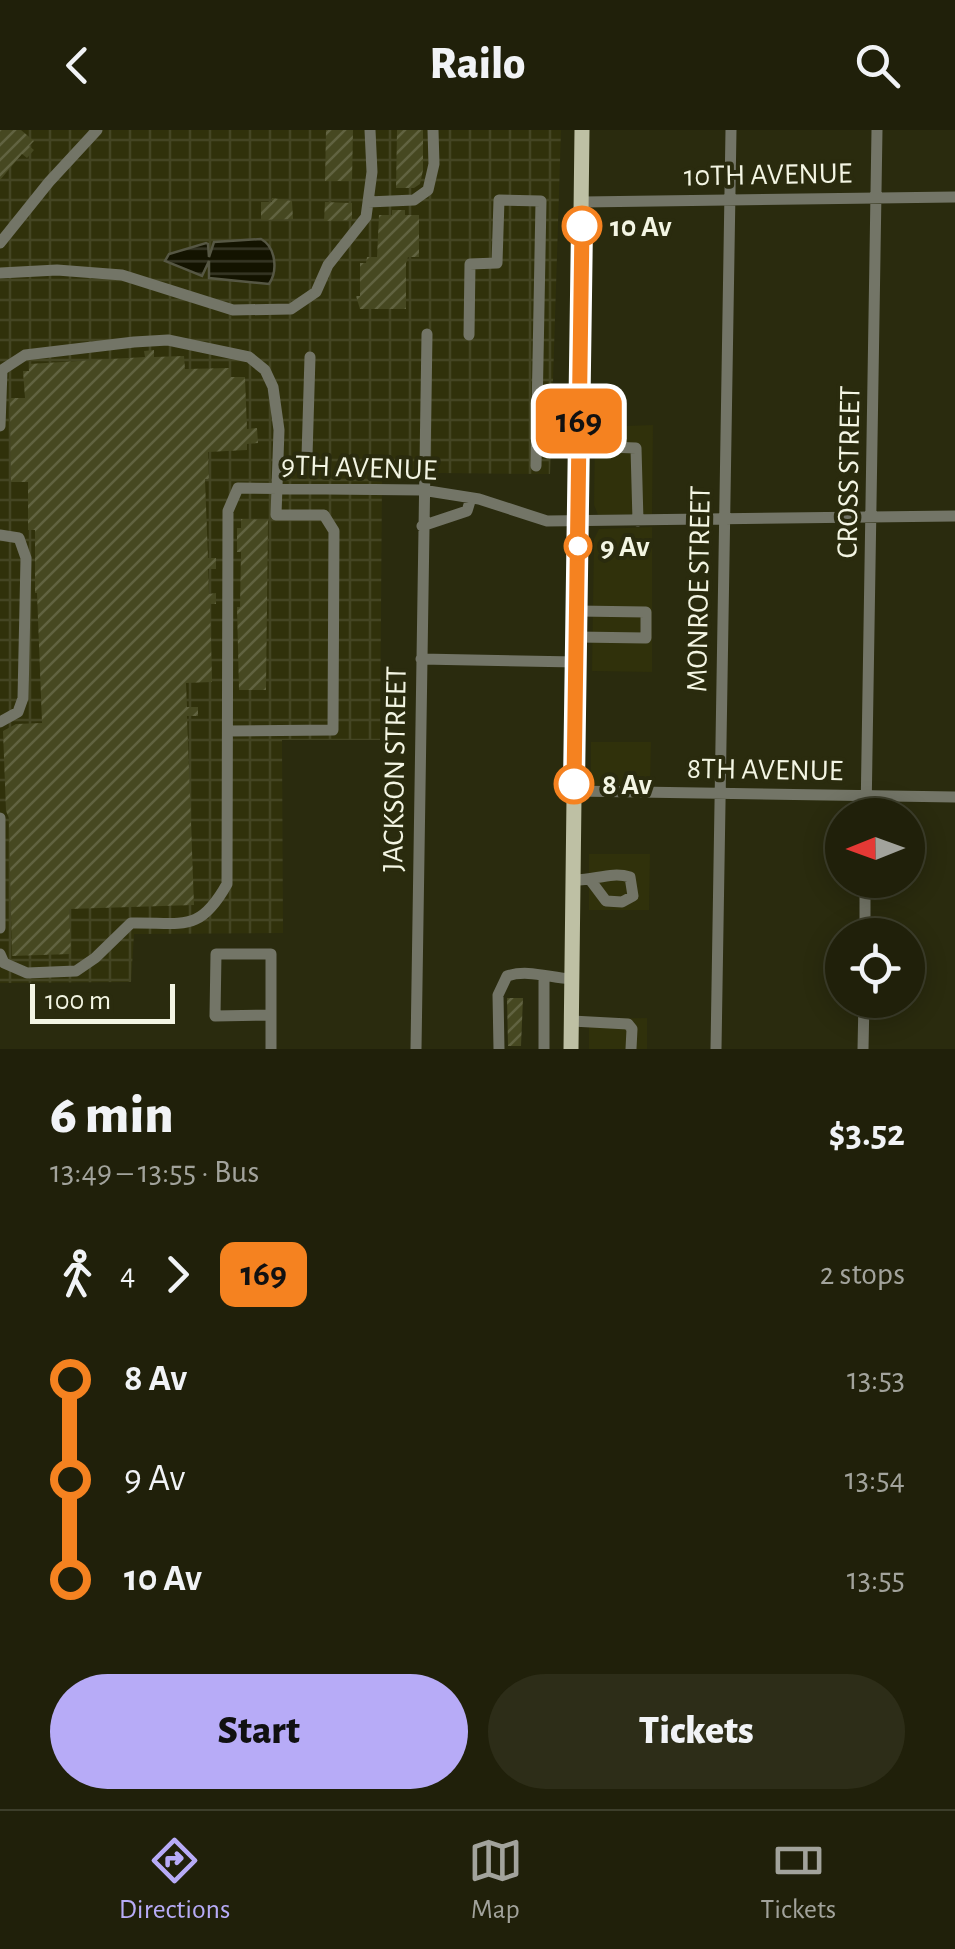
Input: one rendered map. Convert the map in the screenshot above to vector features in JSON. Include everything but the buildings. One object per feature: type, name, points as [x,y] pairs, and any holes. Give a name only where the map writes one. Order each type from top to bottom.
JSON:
[{"type":"main road","points":[[571,1049],[582,130]]},
{"type":"street","points":[[0,243],[96,130]]},
{"type":"street","points":[[0,274],[58,270],[122,276],[233,310],[291,309],[316,292],[328,265],[366,217],[372,172],[370,130]]},
{"type":"street","points":[[368,202],[414,200],[428,190],[434,164],[432,130]]},
{"type":"street","name":"MONROE STREET","points":[[716,1049],[732,130]]},
{"type":"street","name":"CROSS STREET","points":[[866,796],[877,130]]},
{"type":"street","name":"10TH AVENUE","points":[[582,202],[955,197]]},
{"type":"street","points":[[469,334],[470,264],[497,263],[499,200],[542,201],[536,466]]},
{"type":"street","name":"JACKSON STREET","points":[[416,1049],[427,334]]},
{"type":"street","points":[[0,426],[2,370],[25,355],[168,340],[250,357],[265,370],[272,386],[278,430],[276,515],[324,515],[334,532],[334,730],[228,731],[227,884],[212,910],[193,922],[131,923],[76,971],[27,973],[4,963],[0,954]]},
{"type":"street","points":[[307,456],[310,357]]},
{"type":"street","points":[[579,446],[636,448],[638,521]]},
{"type":"street","name":"9TH AVENUE","points":[[228,731],[228,511],[238,488],[422,490],[472,498],[547,521],[955,516]]},
{"type":"street","points":[[422,526],[467,511],[472,498]]},
{"type":"street","points":[[0,535],[19,538],[26,558],[24,698],[18,712],[0,722]]},
{"type":"street","points":[[576,637],[646,638],[646,612],[577,611]]},
{"type":"street","points":[[421,658],[576,662]]},
{"type":"street","name":"8TH AVENUE","points":[[574,791],[955,797]]},
{"type":"street","points":[[0,818],[0,928]]},
{"type":"street","points":[[573,880],[591,881]]},
{"type":"street","points":[[270,1015],[215,1016],[216,954],[272,954],[272,1049]]},
{"type":"street","points":[[499,1049],[498,995],[502,981],[512,973],[572,979]]},
{"type":"street","points":[[544,978],[544,1049]]},
{"type":"street","points":[[864,1018],[864,1049]]},
{"type":"street","points":[[572,1021],[628,1024],[632,1029],[632,1049]]},
{"type":"shaded area","points":[[0,130],[561,130],[550,474],[382,477],[380,740],[282,740],[283,933],[134,934],[131,982],[0,983]]},
{"type":"shaded area","points":[[261,239],[274,260],[269,284],[209,278],[209,261],[202,276],[165,261],[169,254],[206,243],[209,257],[214,242]]},
{"type":"shaded area","points":[[653,425],[652,514],[598,515],[594,505],[595,427]]},
{"type":"shaded area","points":[[652,527],[652,672],[592,671],[594,539],[599,529]]},
{"type":"shaded area","points":[[591,742],[651,742],[650,785],[591,785]]},
{"type":"shaded area","points":[[589,854],[650,854],[649,910],[589,910]]},
{"type":"shaded area","points":[[647,1018],[647,1049],[589,1049],[589,1019]]},
{"type":"bus line","name":"169","points":[[574,784],[582,226]]},
{"type":"place","name":"10 Av","points":[[582,226]]},
{"type":"place","name":"9 Av","points":[[578,546]]},
{"type":"place","name":"8 Av","points":[[574,784]]}]
